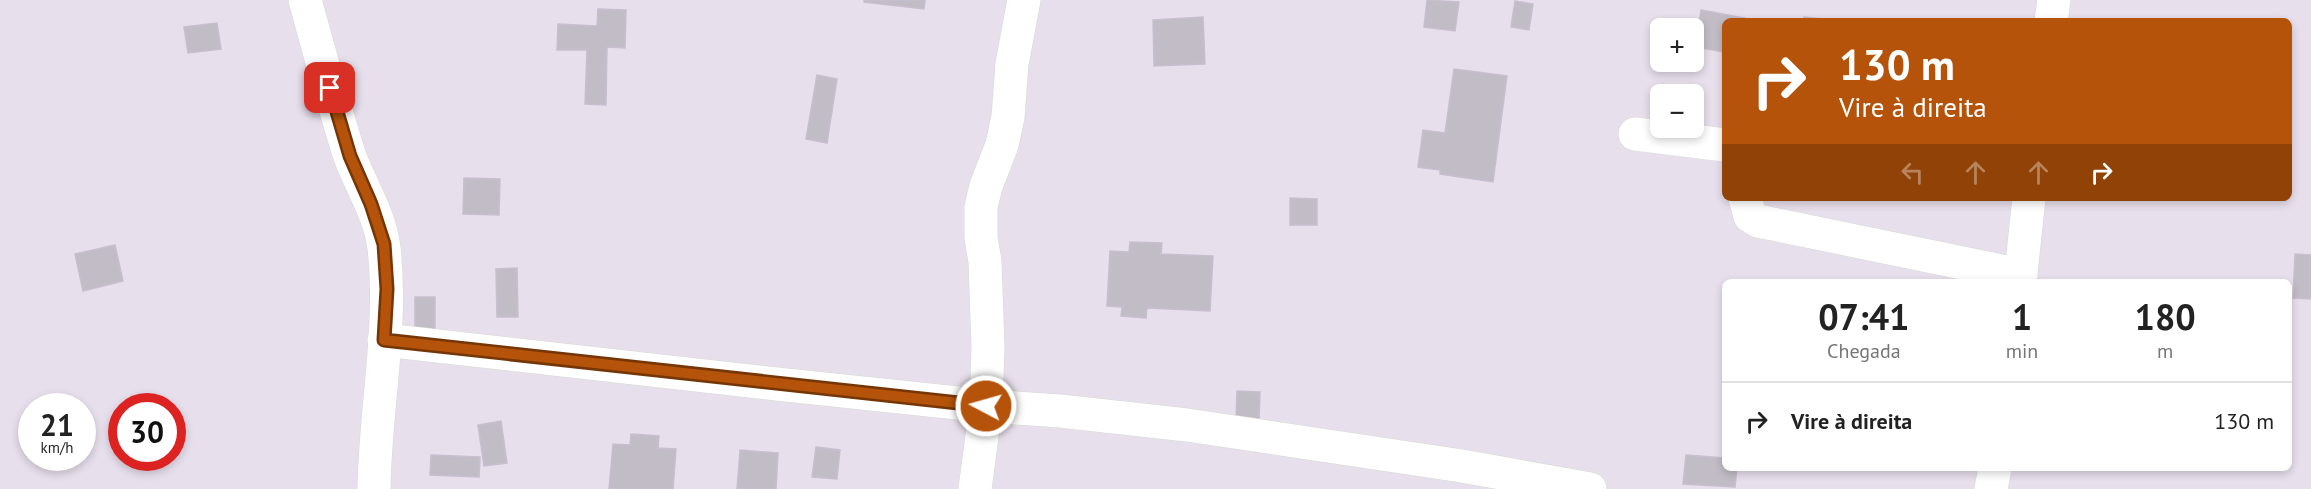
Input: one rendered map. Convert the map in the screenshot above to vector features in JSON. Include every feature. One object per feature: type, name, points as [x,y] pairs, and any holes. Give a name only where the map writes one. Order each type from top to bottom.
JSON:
[{"type":"street","points":[[305,0],[350,156],[371,204],[384,244],[387,289],[374,447],[374,489]]},
{"type":"street","points":[[975,489],[986,406],[988,347],[981,207],[986,186],[1002,145],[1008,117],[1012,64],[1024,0]]},
{"type":"street","points":[[2051,18],[2054,0]]},
{"type":"street","points":[[1635,134],[1722,145]]},
{"type":"street","points":[[1746,201],[1750,216],[1758,221],[2020,278],[2029,201]]},
{"type":"street","points":[[384,340],[986,406],[1060,411],[1187,425],[1462,466],[1590,489]]},
{"type":"street","points":[[1991,489],[1994,471]]},
{"type":"building","points":[[864,0],[925,0],[924,9],[864,2]]},
{"type":"building","points":[[1427,0],[1459,2],[1455,31],[1424,27]]},
{"type":"building","points":[[1515,1],[1533,4],[1529,30],[1511,27]]},
{"type":"building","points":[[598,9],[626,10],[625,48],[607,47],[606,105],[585,104],[587,50],[557,50],[558,24],[597,26]]},
{"type":"building","points":[[1701,10],[1745,18],[1722,18],[1722,52],[1704,48],[1704,18],[1700,18]]},
{"type":"building","points":[[1203,17],[1205,64],[1154,66],[1153,20]]},
{"type":"building","points":[[217,23],[221,49],[188,53],[184,27]]},
{"type":"building","points":[[1454,69],[1507,76],[1493,182],[1440,174],[1440,170],[1418,167],[1423,130],[1445,133]]},
{"type":"building","points":[[817,75],[837,79],[827,143],[806,139]]},
{"type":"building","points":[[464,178],[500,179],[499,215],[463,214]]},
{"type":"building","points":[[1290,198],[1317,199],[1317,225],[1290,225]]},
{"type":"building","points":[[1130,242],[1162,243],[1161,254],[1213,256],[1210,311],[1147,308],[1146,318],[1121,316],[1122,307],[1107,306],[1110,251],[1129,252]]},
{"type":"building","points":[[115,245],[123,281],[83,291],[75,254]]},
{"type":"building","points":[[2295,254],[2311,255],[2311,299],[2293,298]]},
{"type":"building","points":[[517,268],[518,317],[497,317],[496,269]]},
{"type":"building","points":[[415,297],[435,297],[435,333],[415,333]]},
{"type":"building","points":[[1237,391],[1260,392],[1259,421],[1236,420]]},
{"type":"building","points":[[501,421],[507,463],[484,466],[478,425]]},
{"type":"building","points":[[631,434],[659,436],[658,448],[676,449],[673,489],[609,489],[613,444],[630,445]]},
{"type":"building","points":[[816,447],[840,450],[837,479],[812,477]]},
{"type":"building","points":[[740,450],[778,453],[776,489],[737,489]]},
{"type":"building","points":[[431,455],[480,457],[479,477],[430,475]]},
{"type":"building","points":[[1686,455],[1722,458],[1722,471],[1737,471],[1735,487],[1683,484]]},
{"type":"route","points":[[330,88],[350,156],[371,204],[384,244],[387,289],[384,340],[986,406]]}]
